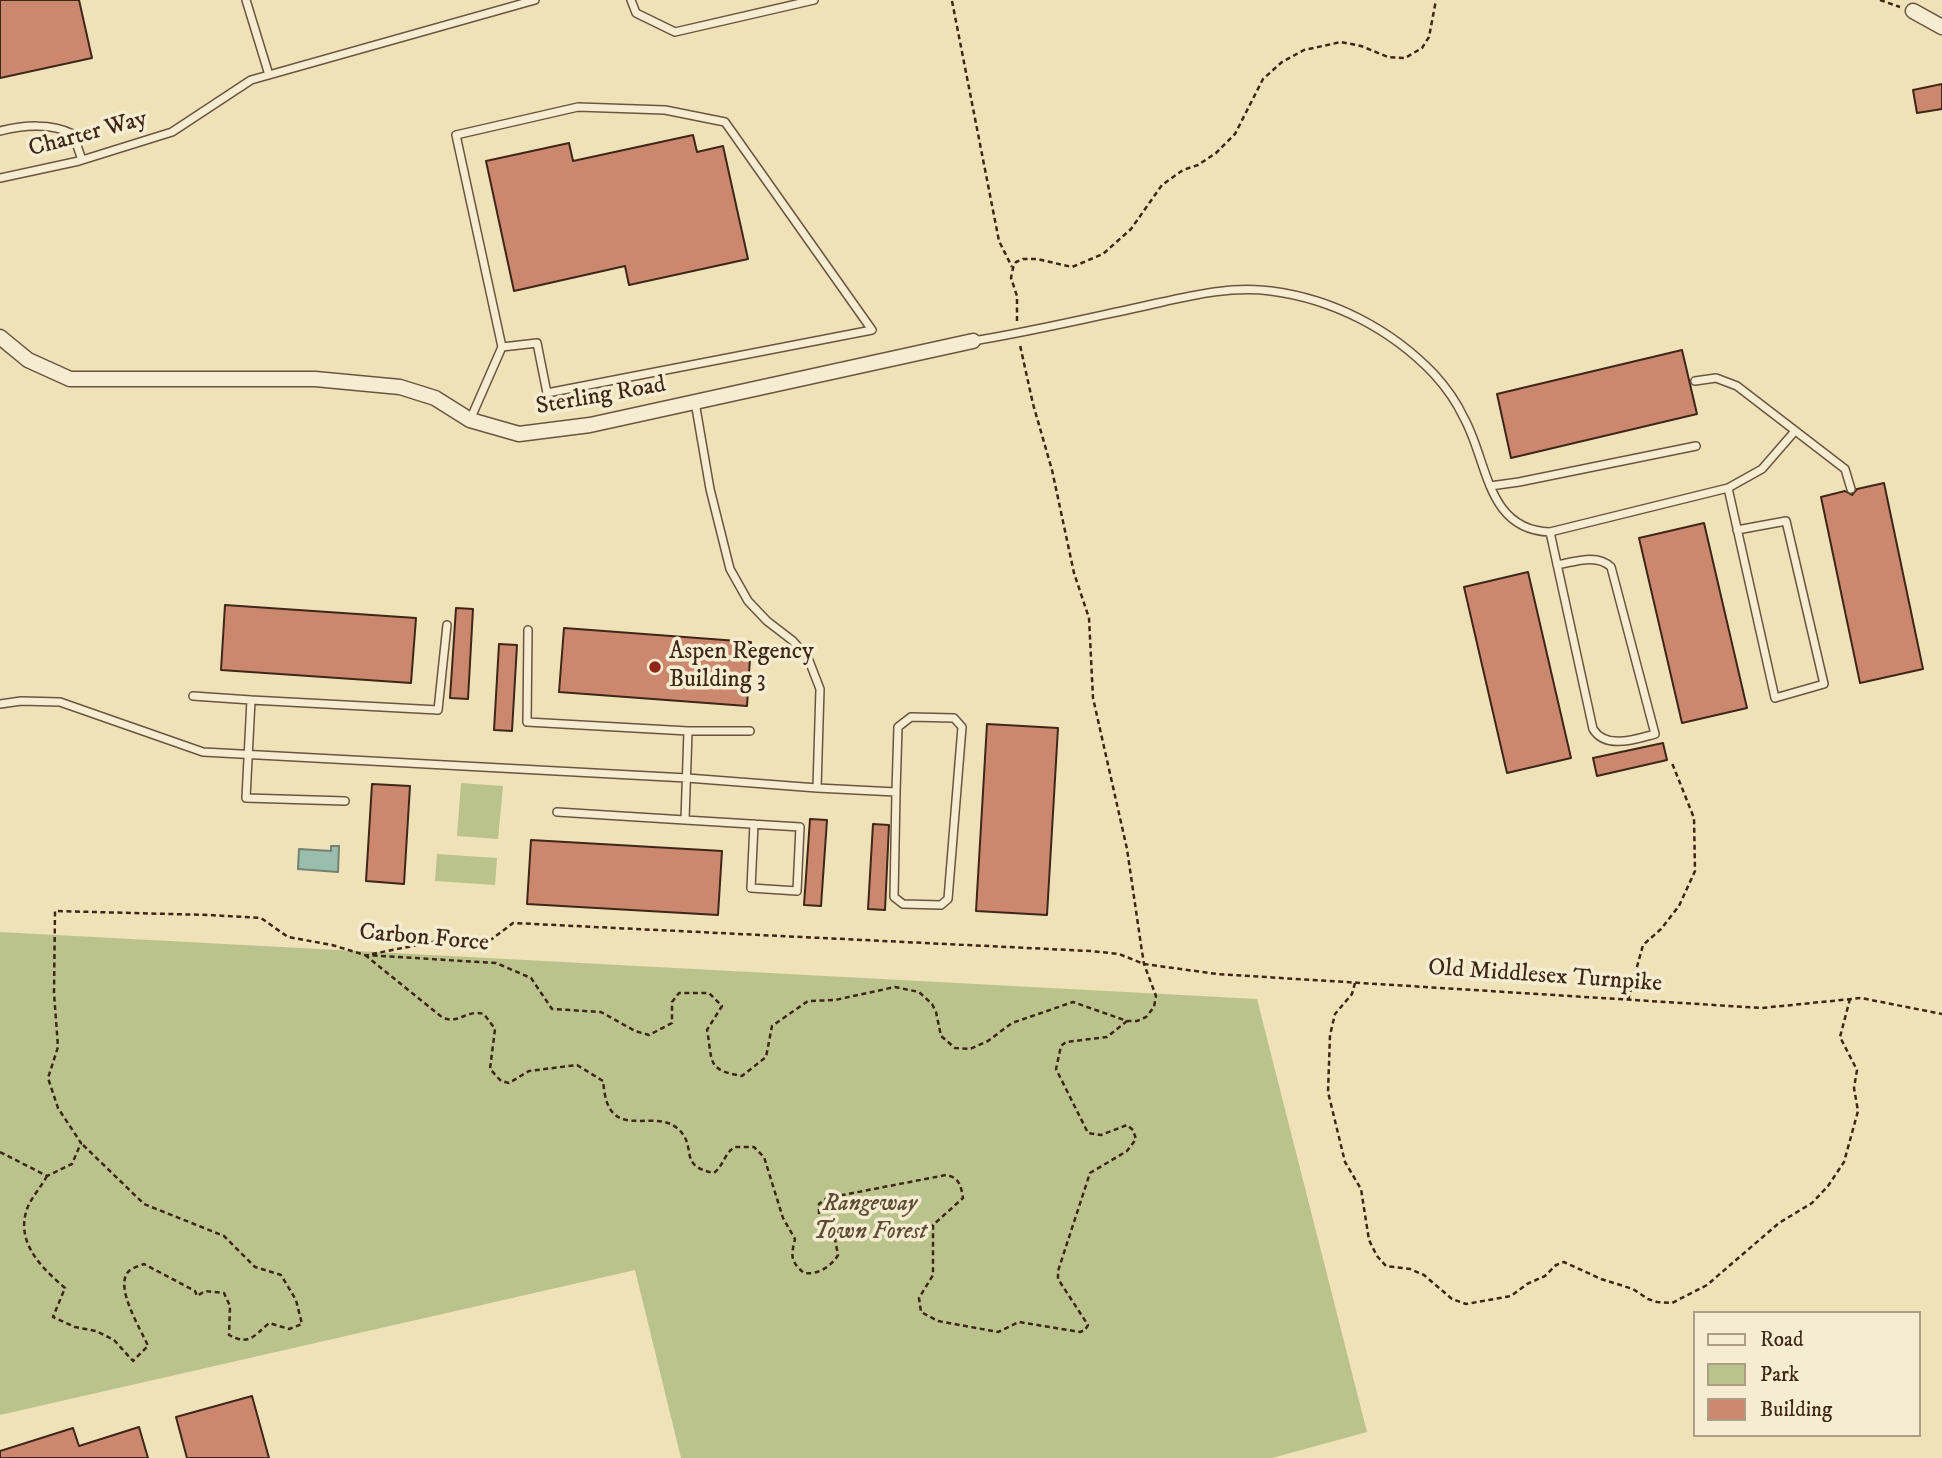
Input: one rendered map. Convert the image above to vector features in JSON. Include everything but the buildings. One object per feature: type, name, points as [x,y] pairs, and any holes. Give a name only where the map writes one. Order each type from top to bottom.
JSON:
[{"type":"street","points":[[1913,11],[1942,27]]},
{"type":"street","name":"Sterling Road","points":[[0,337],[28,360],[70,379],[315,379],[400,387],[435,398],[470,420],[519,434],[590,425],[973,341]]},
{"type":"lane","points":[[246,0],[269,75]]},
{"type":"lane","name":"Charter Way","points":[[0,178],[82,160],[172,132],[251,80],[535,0]]},
{"type":"lane","points":[[631,0],[636,13],[676,32],[814,0]]},
{"type":"lane","points":[[470,420],[502,347],[456,135],[578,107],[665,110],[725,122],[872,330],[547,393],[537,343],[502,347]]},
{"type":"lane","points":[[0,131],[11,128],[59,127],[73,134],[82,160]]},
{"type":"lane","points":[[973,341],[1203,293],[1271,291],[1323,303],[1371,323],[1434,375],[1465,418],[1497,502],[1508,517],[1537,532],[1550,532],[1728,488],[1762,469],[1795,431]]},
{"type":"lane","points":[[1695,381],[1716,378],[1737,386],[1844,469],[1851,489]]},
{"type":"lane","points":[[695,402],[710,489],[730,569],[748,601],[767,621],[793,641],[808,659],[820,690],[817,788]]},
{"type":"lane","points":[[1490,486],[1696,446]]},
{"type":"lane","points":[[1728,488],[1737,530],[1775,698],[1824,684],[1786,521],[1737,530]]},
{"type":"lane","points":[[1550,532],[1557,565],[1593,729],[1601,738],[1609,741],[1655,734],[1611,567],[1598,559],[1557,565]]},
{"type":"lane","points":[[193,696],[438,710],[447,625]]},
{"type":"lane","points":[[528,630],[527,722],[750,732]]},
{"type":"lane","points":[[251,700],[246,798],[345,801]]},
{"type":"lane","points":[[0,704],[21,701],[60,702],[204,752],[896,792]]},
{"type":"lane","points":[[911,717],[954,718],[961,727],[961,740],[948,898],[941,905],[903,904],[894,897],[896,792],[898,727],[911,717]]},
{"type":"lane","points":[[685,820],[688,731]]},
{"type":"lane","points":[[557,812],[754,824],[800,827],[797,891],[751,888],[754,824]]},
{"type":"path","points":[[365,955],[443,1018],[453,1020],[471,1012],[484,1014],[495,1029],[490,1069],[501,1082],[509,1083],[529,1070],[577,1065],[603,1081],[609,1109],[625,1121],[666,1121],[679,1129],[686,1140],[691,1163],[699,1171],[713,1173],[734,1147],[754,1147],[764,1157],[783,1218],[795,1239],[791,1250],[795,1266],[804,1273],[817,1273],[838,1255],[835,1239],[818,1214],[820,1204],[827,1198],[946,1175],[954,1177],[961,1184],[963,1198],[962,1202],[933,1224],[933,1275],[919,1298],[921,1312],[938,1321],[998,1332],[1019,1322],[1084,1331],[1088,1325],[1058,1279],[1058,1271],[1090,1173],[1127,1151],[1136,1139],[1133,1130],[1127,1125],[1101,1135],[1087,1132],[1056,1069],[1061,1046],[1066,1042],[1107,1037],[1127,1021],[1146,1017],[1154,1007],[1156,996],[1144,964],[1127,849],[1093,698],[1088,618],[1074,573],[1018,333],[1017,296],[1011,281],[1013,268],[1020,260],[1027,259],[1072,267],[1103,254],[1131,229],[1162,186],[1183,170],[1198,165],[1216,153],[1235,134],[1263,79],[1282,62],[1304,50],[1341,43],[1354,44],[1388,57],[1405,58],[1422,48],[1429,37],[1436,0]]},
{"type":"path","points":[[1881,0],[1913,11]]},
{"type":"path","points":[[953,1],[999,241],[1013,268]]},
{"type":"path","points":[[1628,1000],[1643,945],[1661,929],[1679,906],[1695,871],[1694,818],[1672,763]]},
{"type":"path","name":"Carbon Force","points":[[81,1143],[58,1108],[48,1078],[58,1047],[54,993],[55,911],[261,918],[288,937],[332,945],[365,955],[496,962],[531,978],[552,1009],[601,1012],[635,1031],[649,1035],[672,1023],[672,1002],[679,993],[709,993],[722,1006],[707,1030],[714,1067],[721,1072],[742,1076],[766,1057],[772,1026],[808,1001],[835,1000],[895,987],[919,992],[932,1004],[941,1036],[955,1048],[978,1047],[1013,1023],[1073,1002],[1127,1021]]},
{"type":"path","name":"Old Middlesex Turnpike","points":[[365,955],[438,941],[488,942],[513,923],[1090,951],[1119,954],[1144,964],[1217,974],[1762,1008],[1861,998],[1942,1014]]},
{"type":"path","points":[[1355,983],[1352,994],[1335,1014],[1330,1035],[1328,1092],[1345,1162],[1357,1180],[1364,1200],[1369,1240],[1386,1266],[1418,1272],[1452,1299],[1466,1304],[1511,1296],[1564,1262],[1601,1279],[1633,1289],[1648,1299],[1672,1303],[1707,1285],[1779,1223],[1812,1203],[1828,1186],[1844,1162],[1858,1111],[1854,1088],[1857,1070],[1840,1037],[1850,999]]},
{"type":"path","points":[[81,1143],[144,1204],[224,1236],[255,1266],[281,1275],[296,1300],[302,1324],[289,1329],[269,1323],[250,1339],[239,1341],[229,1335],[230,1306],[224,1293],[205,1291],[197,1296],[195,1291],[144,1264],[129,1270],[125,1277],[128,1307],[148,1346],[133,1362],[114,1340],[53,1317],[65,1288],[41,1268],[25,1240],[26,1210],[47,1176],[72,1164],[81,1143]]},
{"type":"path","points":[[0,1152],[47,1176]]},
{"type":"green space","points":[[461,783],[503,786],[498,839],[457,836]]},
{"type":"green space","points":[[437,854],[497,858],[495,885],[435,881]]},
{"type":"green space","name":"Rangeway Town Forest","points":[[0,932],[1257,999],[1367,1432],[1272,1458],[681,1458],[635,1270],[0,1415]]},
{"type":"shaded area","points":[[331,846],[339,846],[338,872],[298,869],[299,849],[331,851]]},
{"type":"place","name":"Aspen Regency Building 3","points":[[655,667]]}]
